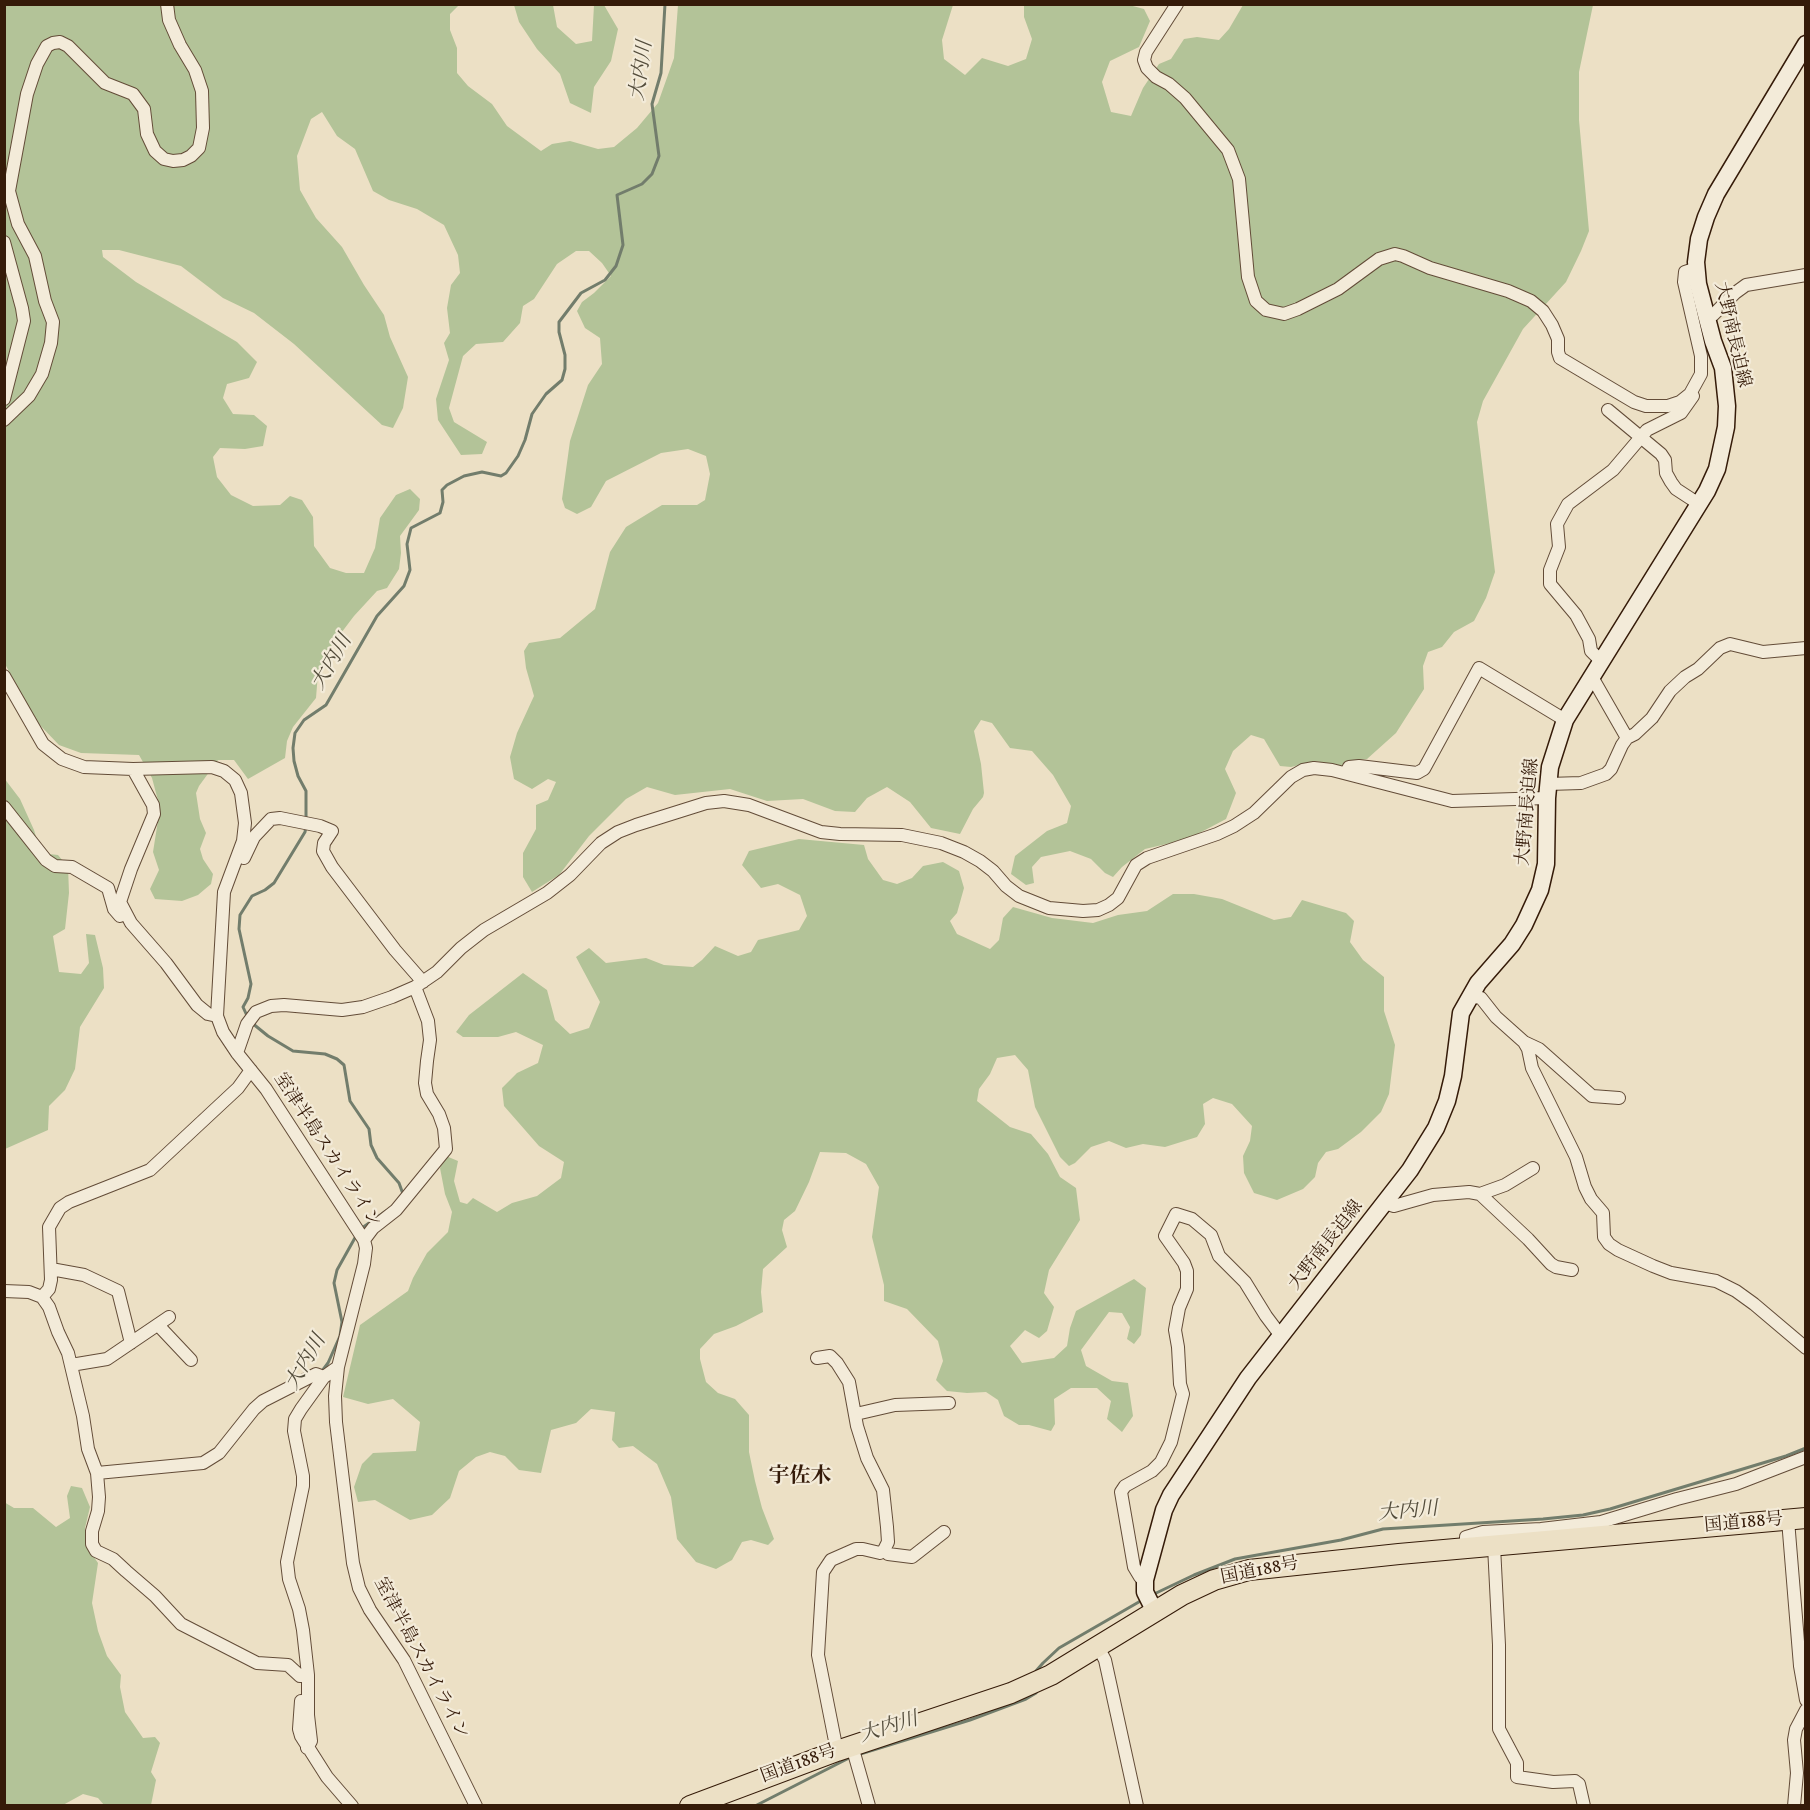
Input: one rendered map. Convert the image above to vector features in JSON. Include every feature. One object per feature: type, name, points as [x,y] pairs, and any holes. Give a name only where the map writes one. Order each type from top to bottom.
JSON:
[{"type":"highway","name":"国道188号","points":[[690,1806],[844,1749],[1011,1693],[1052,1675],[1098,1647],[1149,1597],[1182,1595],[1214,1580],[1249,1570],[1797,1519]]},
{"type":"main road","name":"大野南長迫線","points":[[1149,1597],[1164,1510],[1171,1495],[1248,1378],[1424,1150],[1447,1101],[1453,1076],[1461,1012],[1478,982],[1512,944],[1533,909],[1546,864],[1547,791],[1550,767],[1565,720],[1699,504],[1717,469],[1726,427],[1727,406],[1723,368],[1706,318],[1698,284],[1699,239],[1716,194],[1806,44]]},
{"type":"street","points":[[4,420],[29,396],[42,374],[51,343],[53,322],[43,293],[35,256],[18,224],[9,191],[27,94],[37,64],[47,46],[60,42],[68,46],[105,83],[133,94],[144,110],[147,134],[155,152],[164,159],[183,160],[199,148],[203,128],[202,91],[195,70],[169,20],[167,4]]},
{"type":"street","points":[[1177,4],[1146,52],[1144,60],[1147,68],[1156,77],[1169,84],[1185,98],[1228,150],[1239,179],[1248,277],[1256,301],[1266,310],[1284,314],[1298,309],[1338,290],[1379,259],[1395,254],[1532,301],[1552,324],[1558,339],[1560,358],[1634,402],[1646,406],[1668,406],[1680,402],[1690,394],[1701,374],[1701,356],[1684,282],[1685,272],[1697,268]]},
{"type":"street","points":[[4,242],[24,321],[4,399]]},
{"type":"street","points":[[1706,318],[1713,315],[1746,285],[1806,275]]},
{"type":"street","points":[[1601,662],[1591,651],[1589,639],[1576,615],[1550,584],[1551,570],[1559,547],[1557,524],[1568,504],[1614,470],[1640,438],[1655,424],[1681,413],[1695,392],[1695,386]]},
{"type":"street","points":[[1608,410],[1660,454],[1665,460],[1666,473],[1676,489],[1699,504]]},
{"type":"street","points":[[237,1053],[247,1024],[256,1012],[271,1006],[307,1006],[342,1010],[363,1007],[419,984],[484,930],[547,893],[570,875],[601,843],[618,832],[706,802],[724,801],[749,805],[821,832],[902,835],[941,843],[980,861],[1019,896],[1049,908],[1098,910],[1118,898],[1136,865],[1147,858],[1234,826],[1254,813],[1291,777],[1303,770],[1314,768],[1346,773],[1452,801],[1547,791],[1581,783],[1606,774],[1627,738],[1635,734],[1652,718],[1670,691],[1720,648],[1730,644],[1763,652],[1806,648]]},
{"type":"street","points":[[1346,773],[1349,767],[1359,766],[1417,773],[1424,769],[1479,668],[1565,720]]},
{"type":"street","name":"室津半島スカイライン","points":[[4,675],[43,744],[62,759],[84,767],[133,769],[212,767],[224,771],[235,780],[241,793],[243,841],[224,892],[217,1016],[223,1032],[266,1089],[366,1248],[338,1367],[335,1396],[353,1563],[359,1588],[370,1610],[408,1669],[476,1806]]},
{"type":"street","points":[[1592,677],[1627,738]]},
{"type":"street","points":[[133,769],[153,806],[154,814],[121,898],[122,908],[198,1005],[208,1014],[217,1016]]},
{"type":"street","points":[[4,807],[46,860],[55,866],[72,867],[108,888],[114,909],[123,919],[131,922]]},
{"type":"street","points":[[236,862],[244,860],[254,837],[271,819],[280,818],[320,826],[332,831],[324,843],[323,851],[332,867],[419,984],[430,1040],[426,1072],[427,1094],[444,1128],[446,1149],[396,1210],[373,1228],[363,1240]]},
{"type":"street","points":[[1469,996],[1480,998],[1496,1017],[1524,1042],[1539,1049],[1592,1096],[1619,1098]]},
{"type":"street","points":[[1524,1042],[1537,1080],[1576,1157],[1585,1187],[1591,1199],[1604,1213],[1604,1237],[1609,1244],[1662,1269],[1716,1281],[1736,1291],[1806,1348]]},
{"type":"street","points":[[42,1297],[49,1289],[51,1269],[49,1227],[60,1208],[69,1202],[150,1170],[238,1088],[251,1070]]},
{"type":"street","points":[[1385,1203],[1394,1206],[1433,1195],[1469,1192],[1480,1194],[1505,1185],[1533,1168]]},
{"type":"street","points":[[1480,1194],[1551,1263],[1556,1267],[1572,1270]]},
{"type":"street","points":[[1149,1597],[1134,1567],[1121,1492],[1125,1485],[1152,1471],[1161,1462],[1171,1442],[1184,1394],[1180,1384],[1175,1330],[1179,1308],[1187,1289],[1187,1271],[1166,1236],[1176,1214],[1192,1219],[1211,1235],[1219,1256],[1245,1282],[1270,1323],[1281,1336]]},
{"type":"street","points":[[51,1269],[84,1275],[118,1291],[131,1343]]},
{"type":"street","points":[[4,1291],[29,1292],[42,1297],[49,1307],[69,1353],[88,1449],[97,1473],[98,1511],[92,1531],[92,1544],[96,1551],[112,1559],[126,1571],[155,1596],[181,1624],[257,1663],[288,1665],[304,1676]]},
{"type":"street","points":[[71,1365],[107,1359],[169,1317]]},
{"type":"street","points":[[158,1325],[191,1360]]},
{"type":"street","points":[[817,1358],[830,1356],[849,1382],[867,1458],[883,1490],[888,1542],[884,1550],[879,1553],[856,1549],[831,1560],[824,1572],[818,1655],[844,1749],[869,1806]]},
{"type":"street","points":[[97,1473],[203,1463],[219,1453],[263,1401],[338,1367]]},
{"type":"street","points":[[321,1376],[295,1419],[294,1431],[303,1486],[288,1562],[289,1579],[299,1609],[311,1741],[307,1748],[327,1777],[352,1806]]},
{"type":"street","points":[[855,1414],[895,1405],[949,1403]]},
{"type":"street","points":[[1466,1548],[1466,1537],[1483,1532],[1541,1529],[1611,1520],[1677,1499],[1736,1484],[1806,1457]]},
{"type":"street","points":[[1797,1519],[1800,1666],[1806,1700]]},
{"type":"street","points":[[884,1550],[888,1554],[912,1557],[944,1532]]},
{"type":"street","points":[[1494,1546],[1499,1645],[1499,1729],[1517,1763],[1517,1777],[1552,1782],[1575,1781],[1579,1784],[1584,1806]]},
{"type":"street","points":[[1098,1647],[1105,1660],[1137,1806]]},
{"type":"street","points":[[1799,1802],[1794,1740],[1796,1729],[1806,1710]]},
{"type":"green space","points":[[4,5],[459,5],[450,14],[450,30],[457,48],[457,73],[468,86],[492,104],[507,126],[541,151],[552,144],[570,141],[598,149],[614,147],[637,128],[658,103],[674,58],[678,5],[953,5],[942,40],[944,59],[965,75],[982,58],[1008,66],[1026,59],[1032,39],[1024,17],[1024,5],[1129,5],[1144,9],[1150,21],[1139,47],[1110,61],[1102,82],[1111,112],[1131,116],[1143,88],[1159,64],[1171,59],[1184,39],[1197,37],[1219,40],[1229,29],[1243,5],[1593,5],[1579,72],[1579,120],[1589,231],[1566,282],[1523,329],[1483,401],[1477,422],[1495,572],[1486,598],[1474,621],[1454,632],[1442,647],[1428,652],[1423,666],[1424,689],[1396,733],[1367,759],[1350,761],[1342,766],[1315,761],[1291,767],[1280,766],[1264,739],[1251,735],[1233,751],[1225,769],[1236,793],[1226,819],[1188,839],[1145,849],[1113,877],[1105,873],[1091,859],[1070,851],[1041,857],[1032,867],[1034,883],[1026,885],[1011,874],[1015,856],[1047,831],[1067,823],[1071,806],[1053,775],[1032,751],[1010,748],[992,723],[981,720],[974,731],[984,793],[960,834],[931,828],[910,802],[887,787],[867,798],[855,812],[835,811],[803,799],[767,801],[730,789],[675,795],[647,787],[626,799],[589,836],[559,875],[532,892],[523,877],[523,853],[536,829],[536,805],[548,800],[556,782],[548,779],[532,789],[514,779],[510,757],[517,733],[534,696],[524,651],[529,643],[560,638],[595,609],[610,552],[626,527],[662,505],[697,505],[705,500],[710,474],[706,456],[688,449],[661,453],[606,481],[591,507],[577,514],[565,508],[562,499],[570,441],[588,385],[602,364],[600,338],[585,328],[577,311],[582,302],[611,276],[602,263],[589,251],[576,251],[557,264],[534,299],[523,306],[520,323],[503,342],[476,344],[463,356],[449,408],[454,422],[487,442],[482,454],[461,455],[438,420],[436,399],[449,360],[444,343],[450,333],[447,308],[451,285],[460,273],[458,255],[444,225],[417,209],[389,200],[373,191],[355,149],[337,136],[322,112],[311,119],[297,156],[300,190],[316,218],[342,247],[384,315],[390,337],[408,377],[403,408],[393,428],[382,425],[294,344],[254,313],[223,298],[181,266],[119,250],[102,250],[103,257],[136,282],[237,342],[257,362],[249,378],[227,384],[223,398],[233,414],[254,415],[267,426],[263,446],[245,449],[220,448],[213,457],[217,477],[231,495],[253,506],[280,505],[290,496],[302,500],[313,517],[314,546],[330,568],[346,573],[364,573],[375,548],[380,518],[396,495],[410,489],[420,499],[419,510],[400,536],[399,569],[387,588],[377,591],[354,616],[326,653],[318,673],[316,698],[293,727],[287,741],[285,758],[248,779],[234,760],[218,760],[199,786],[196,793],[200,819],[206,833],[200,849],[203,859],[213,874],[211,884],[198,895],[182,901],[155,899],[150,889],[159,870],[153,852],[160,808],[152,778],[139,755],[81,753],[59,745],[36,721],[5,664]]},
{"type":"green space","points":[[514,5],[553,5],[557,27],[576,44],[592,41],[594,5],[604,5],[618,29],[611,61],[594,87],[591,113],[570,103],[560,74],[537,49],[519,22]]},
{"type":"green space","points":[[4,778],[20,799],[39,846],[49,854],[58,855],[68,867],[69,893],[65,929],[53,936],[59,972],[81,974],[89,963],[86,934],[95,935],[103,968],[104,988],[80,1027],[75,1069],[65,1090],[49,1106],[48,1130],[5,1149]]},
{"type":"green space","points":[[799,839],[864,845],[868,859],[883,880],[897,884],[912,878],[923,866],[943,862],[959,871],[964,888],[957,913],[950,921],[957,934],[990,949],[999,940],[1003,918],[1013,907],[1052,918],[1093,923],[1118,915],[1147,911],[1173,894],[1194,894],[1222,899],[1274,920],[1291,917],[1302,900],[1346,913],[1354,921],[1350,942],[1363,960],[1384,977],[1384,1011],[1395,1045],[1389,1094],[1381,1112],[1361,1132],[1338,1149],[1326,1152],[1318,1163],[1315,1177],[1303,1189],[1277,1200],[1254,1193],[1244,1173],[1243,1156],[1250,1141],[1252,1126],[1232,1104],[1213,1098],[1203,1104],[1205,1124],[1197,1137],[1165,1147],[1143,1144],[1126,1148],[1109,1141],[1091,1147],[1069,1166],[1060,1157],[1035,1107],[1028,1070],[1015,1055],[997,1058],[990,1074],[979,1089],[977,1101],[1010,1127],[1031,1134],[1048,1154],[1060,1177],[1076,1188],[1080,1220],[1049,1270],[1044,1293],[1054,1307],[1047,1331],[1039,1338],[1025,1330],[1010,1346],[1022,1363],[1054,1358],[1067,1346],[1076,1311],[1134,1279],[1146,1288],[1141,1335],[1134,1344],[1127,1339],[1130,1327],[1122,1313],[1109,1312],[1081,1350],[1086,1366],[1112,1381],[1128,1383],[1133,1416],[1122,1432],[1107,1419],[1111,1401],[1097,1388],[1071,1388],[1054,1399],[1055,1424],[1051,1431],[1029,1425],[1019,1425],[1004,1416],[998,1400],[986,1392],[947,1391],[936,1380],[943,1361],[938,1341],[907,1309],[884,1301],[884,1285],[872,1237],[879,1187],[866,1164],[846,1153],[820,1152],[795,1211],[784,1220],[782,1230],[787,1247],[763,1269],[761,1292],[763,1312],[714,1334],[700,1349],[706,1382],[718,1393],[735,1399],[749,1415],[749,1452],[762,1508],[774,1539],[768,1545],[751,1540],[742,1542],[732,1560],[716,1569],[696,1562],[677,1539],[671,1497],[657,1464],[633,1446],[619,1448],[612,1440],[615,1412],[591,1409],[576,1423],[551,1430],[541,1473],[519,1470],[505,1456],[490,1452],[476,1457],[459,1471],[450,1498],[432,1515],[410,1520],[375,1500],[358,1502],[354,1487],[362,1464],[373,1453],[416,1451],[420,1422],[393,1399],[368,1404],[343,1397],[360,1325],[408,1291],[427,1253],[448,1232],[452,1212],[445,1194],[440,1168],[446,1156],[458,1161],[454,1181],[460,1202],[467,1204],[473,1198],[497,1212],[512,1203],[537,1196],[561,1178],[564,1162],[539,1146],[504,1106],[502,1088],[517,1073],[538,1063],[543,1045],[516,1032],[498,1037],[463,1037],[456,1032],[469,1015],[523,973],[547,990],[555,1020],[570,1034],[589,1028],[600,1002],[576,957],[589,948],[606,963],[646,958],[664,965],[693,967],[715,946],[738,956],[751,952],[758,940],[799,930],[807,916],[800,895],[778,884],[761,888],[742,865],[749,851]]},
{"type":"green space","points":[[71,1486],[82,1488],[90,1507],[85,1528],[85,1544],[98,1563],[92,1603],[98,1631],[107,1656],[121,1675],[120,1687],[125,1712],[143,1738],[155,1737],[160,1743],[151,1772],[156,1780],[151,1805],[104,1805],[98,1798],[83,1794],[63,1805],[5,1805],[4,1502],[14,1508],[33,1508],[56,1527],[70,1518],[67,1496]]},
{"type":"waterway","name":"大内川","points":[[306,820],[306,791],[298,776],[294,761],[295,733],[304,720],[326,705],[377,616],[404,586],[410,570],[407,544],[411,528],[440,513],[443,502],[442,490],[447,485],[464,476],[482,472],[501,476],[506,473],[518,456],[532,414],[546,394],[562,380],[565,355],[559,322],[581,293],[605,280],[616,266],[623,245],[617,195],[642,184],[652,174],[659,156],[652,104],[661,73],[665,4]]},
{"type":"waterway","name":"大内川","points":[[248,1018],[243,1007],[251,984],[239,929],[240,915],[252,896],[274,883],[305,832],[306,826]]},
{"type":"waterway","name":"大内川","points":[[252,1023],[293,1051],[325,1054],[344,1065],[350,1101],[369,1129],[371,1145],[377,1158],[399,1183],[403,1194]]},
{"type":"waterway","name":"大内川","points":[[362,1228],[386,1211]]},
{"type":"waterway","name":"大内川","points":[[322,1371],[340,1336],[342,1322],[334,1283],[337,1270],[356,1236]]},
{"type":"waterway","name":"大内川","points":[[1152,1595],[1235,1559],[1341,1540],[1383,1529],[1583,1515],[1610,1509],[1806,1448]]},
{"type":"waterway","name":"大内川","points":[[1036,1671],[1059,1648],[1144,1599]]},
{"type":"waterway","name":"大内川","points":[[857,1755],[970,1720],[1036,1693]]},
{"type":"waterway","name":"大内川","points":[[755,1806],[851,1757]]},
{"type":"district","name":"宇佐木","points":[[800,1478]]}]
